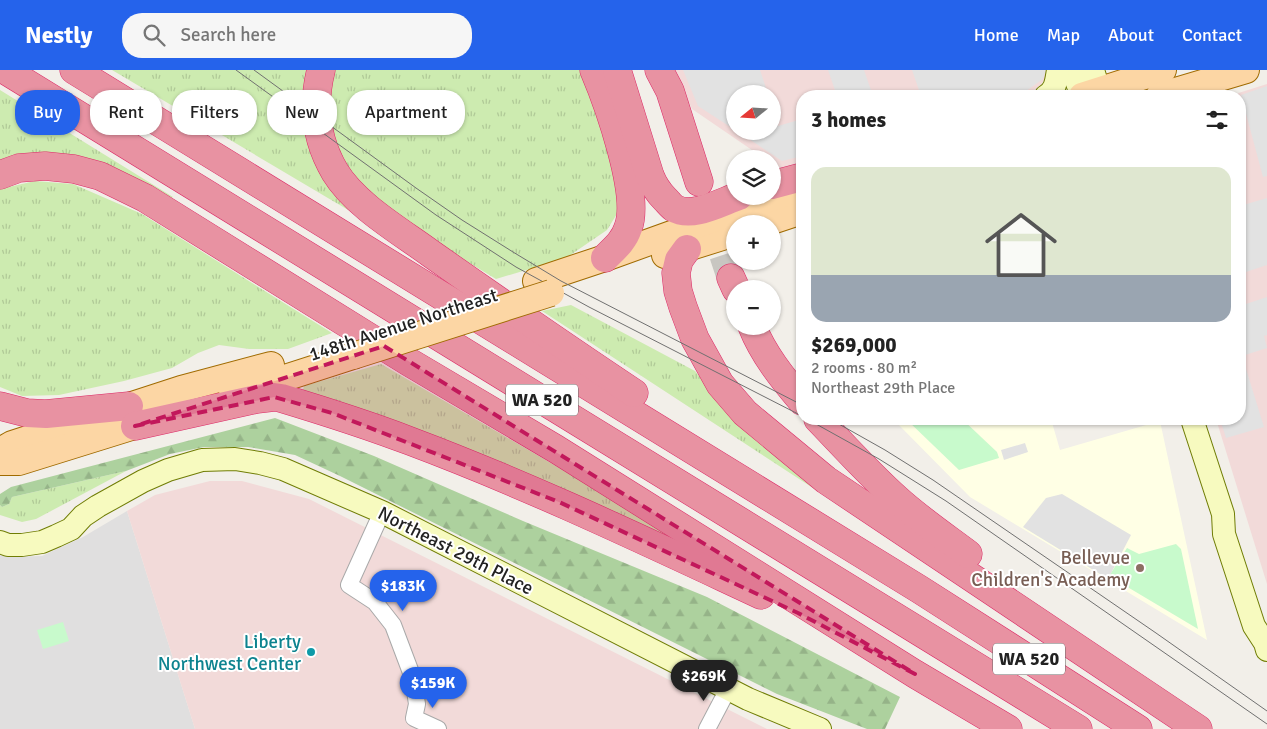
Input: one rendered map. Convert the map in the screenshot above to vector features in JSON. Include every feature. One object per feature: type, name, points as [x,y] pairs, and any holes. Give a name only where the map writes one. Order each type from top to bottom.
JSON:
[{"type":"highway","name":"WA 520","points":[[5,70],[1078,729]]},
{"type":"highway","name":"WA 520","points":[[74,70],[919,589],[1138,729]]},
{"type":"highway","points":[[321,70],[316,94],[316,106],[322,145],[336,173],[366,206],[453,269],[610,377],[855,539],[919,589]]},
{"type":"highway","points":[[594,70],[616,132],[625,166],[632,207],[628,230],[622,241],[605,258]]},
{"type":"highway","points":[[617,70],[650,176],[664,198],[674,208],[696,212],[726,201]]},
{"type":"highway","points":[[659,70],[670,91],[699,182]]},
{"type":"highway","points":[[0,175],[19,168],[45,166],[74,170],[100,176],[145,198],[409,362],[556,449],[915,674],[1008,729]]},
{"type":"highway","points":[[781,183],[796,179]]},
{"type":"highway","points":[[688,249],[679,260],[676,273],[678,291],[683,306],[695,338],[720,384],[745,413],[826,480],[1198,729]]},
{"type":"highway","points":[[757,335],[772,364],[796,394]]},
{"type":"highway","points":[[0,406],[27,413],[132,416],[257,399],[281,398],[332,413],[410,441],[559,502],[798,613],[915,674]]},
{"type":"highway","points":[[824,425],[876,480],[923,521],[1133,673],[1216,729]]},
{"type":"main road","points":[[1091,90],[1163,70]]},
{"type":"main road","points":[[1179,90],[1246,70]]},
{"type":"main road","name":"148th Avenue Northeast","points":[[543,287],[605,258],[796,189]]},
{"type":"main road","points":[[781,218],[796,213]]},
{"type":"main road","name":"148th Avenue Northeast","points":[[0,451],[12,444],[132,416],[346,351],[543,287],[667,255],[726,236]]},
{"type":"main road","name":"148th Avenue Northeast","points":[[0,462],[19,462],[132,416]]},
{"type":"street","points":[[1052,90],[1058,70]]},
{"type":"street","points":[[1072,70],[1091,90]]},
{"type":"street","points":[[1194,425],[1223,514],[1224,534],[1254,626],[1266,647]]},
{"type":"street","name":"Northeast 29th Place","points":[[0,542],[8,545],[42,542],[71,529],[83,516],[143,481],[168,470],[202,460],[235,459],[260,463],[283,469],[382,512],[748,699],[820,729]]},
{"type":"street","points":[[382,512],[349,585],[375,602],[393,625],[413,678],[417,704],[414,718],[438,729]]},
{"type":"street","name":"Northeast 29th Place","points":[[0,530],[26,533],[42,530],[68,519],[83,516]]},
{"type":"street","points":[[707,729],[728,689]]},
{"type":"highlighted area","points":[[384,346],[915,674],[798,613],[559,502],[332,413],[274,397],[135,426]]},
{"type":"shaded area","points":[[673,70],[1048,70],[1048,74],[1039,88],[1034,90],[796,90],[796,166],[782,170],[781,150],[752,150],[737,140],[781,140],[781,85],[726,85],[726,132],[692,109]]},
{"type":"shaded area","points":[[683,70],[760,70],[765,85],[726,85],[726,124],[698,106]]},
{"type":"shaded area","points":[[828,70],[864,70],[871,90],[835,90]]},
{"type":"shaded area","points":[[912,70],[1046,70],[1043,79],[1027,90],[919,90]]},
{"type":"shaded area","points":[[1267,84],[1267,584],[1218,425],[1246,425],[1246,91]]},
{"type":"shaded area","points":[[1267,86],[1267,176],[1263,177],[1246,114],[1246,93]]},
{"type":"shaded area","points":[[796,121],[796,158],[782,161],[781,150],[766,150],[750,140],[781,140],[781,125]]},
{"type":"shaded area","points":[[1267,198],[1267,265],[1246,272],[1246,204]]},
{"type":"shaded area","points":[[1267,297],[1267,335],[1264,336],[1267,348],[1246,355],[1246,304]]},
{"type":"shaded area","points":[[1246,369],[1264,427],[1226,438],[1222,425],[1246,425]]},
{"type":"shaded area","name":"Bellevue Children's Academy","points":[[899,425],[1053,425],[1060,450],[1146,425],[1161,425],[1207,640],[970,497]]},
{"type":"shaded area","points":[[1025,443],[1028,452],[1004,460],[1001,450]]},
{"type":"shaded area","points":[[210,481],[242,481],[309,499],[767,729],[195,729],[127,511],[155,495]]},
{"type":"shaded area","points":[[1062,494],[1131,535],[1108,579],[1023,527],[1046,498]]},
{"type":"shaded area","points":[[127,511],[195,729],[0,729],[0,555],[5,557],[42,556],[83,537]]},
{"type":"green space","points":[[112,70],[310,70],[317,90],[267,90],[267,135],[332,135],[360,217],[222,135],[257,135],[257,90],[172,90],[172,106],[162,100],[162,90],[146,90]]},
{"type":"green space","points":[[333,70],[582,70],[603,124],[620,209],[607,230],[566,258],[496,279],[405,224],[356,182],[338,156],[330,135],[337,135],[337,90],[331,90]]},
{"type":"green space","points":[[0,90],[15,99],[15,135],[73,135],[173,197],[169,199],[11,156],[0,160]]},
{"type":"green space","points":[[35,181],[73,184],[142,214],[332,333],[288,349],[249,349],[219,345],[198,353],[172,368],[59,395],[22,396],[0,387],[0,189]]},
{"type":"green space","points":[[571,305],[695,371],[734,419],[1145,705],[542,311]]},
{"type":"green space","points":[[381,364],[755,582],[495,462],[303,390],[304,386]]},
{"type":"green space","points":[[275,418],[374,456],[523,521],[707,597],[900,697],[885,729],[867,729],[777,694],[295,455],[248,447],[204,447],[170,454],[126,471],[12,497],[9,504],[2,507],[0,505],[0,494],[11,487]]},
{"type":"green space","points":[[912,425],[968,425],[997,452],[999,458],[959,470]]},
{"type":"green space","points":[[126,471],[36,519],[22,522],[0,515],[0,505],[2,507],[9,504],[12,497]]},
{"type":"green space","points":[[1176,544],[1181,549],[1198,629],[1109,576],[1127,548],[1139,554]]},
{"type":"green space","points":[[63,622],[69,641],[43,649],[37,630]]},
{"type":"tunnel","points":[[710,215],[731,278]]},
{"type":"tram line","points":[[236,70],[436,215],[516,267],[589,307],[796,413]]},
{"type":"tram line","points":[[254,70],[416,188],[513,252],[561,281],[796,402]]},
{"type":"tram line","points":[[818,425],[879,459],[946,501],[1267,724]]},
{"type":"tram line","points":[[841,425],[933,480],[1267,711]]},
{"type":"place","name":"Bellevue Children's Academy","points":[[1140,568]]},
{"type":"place","name":"Liberty Northwest Center","points":[[311,652]]}]
